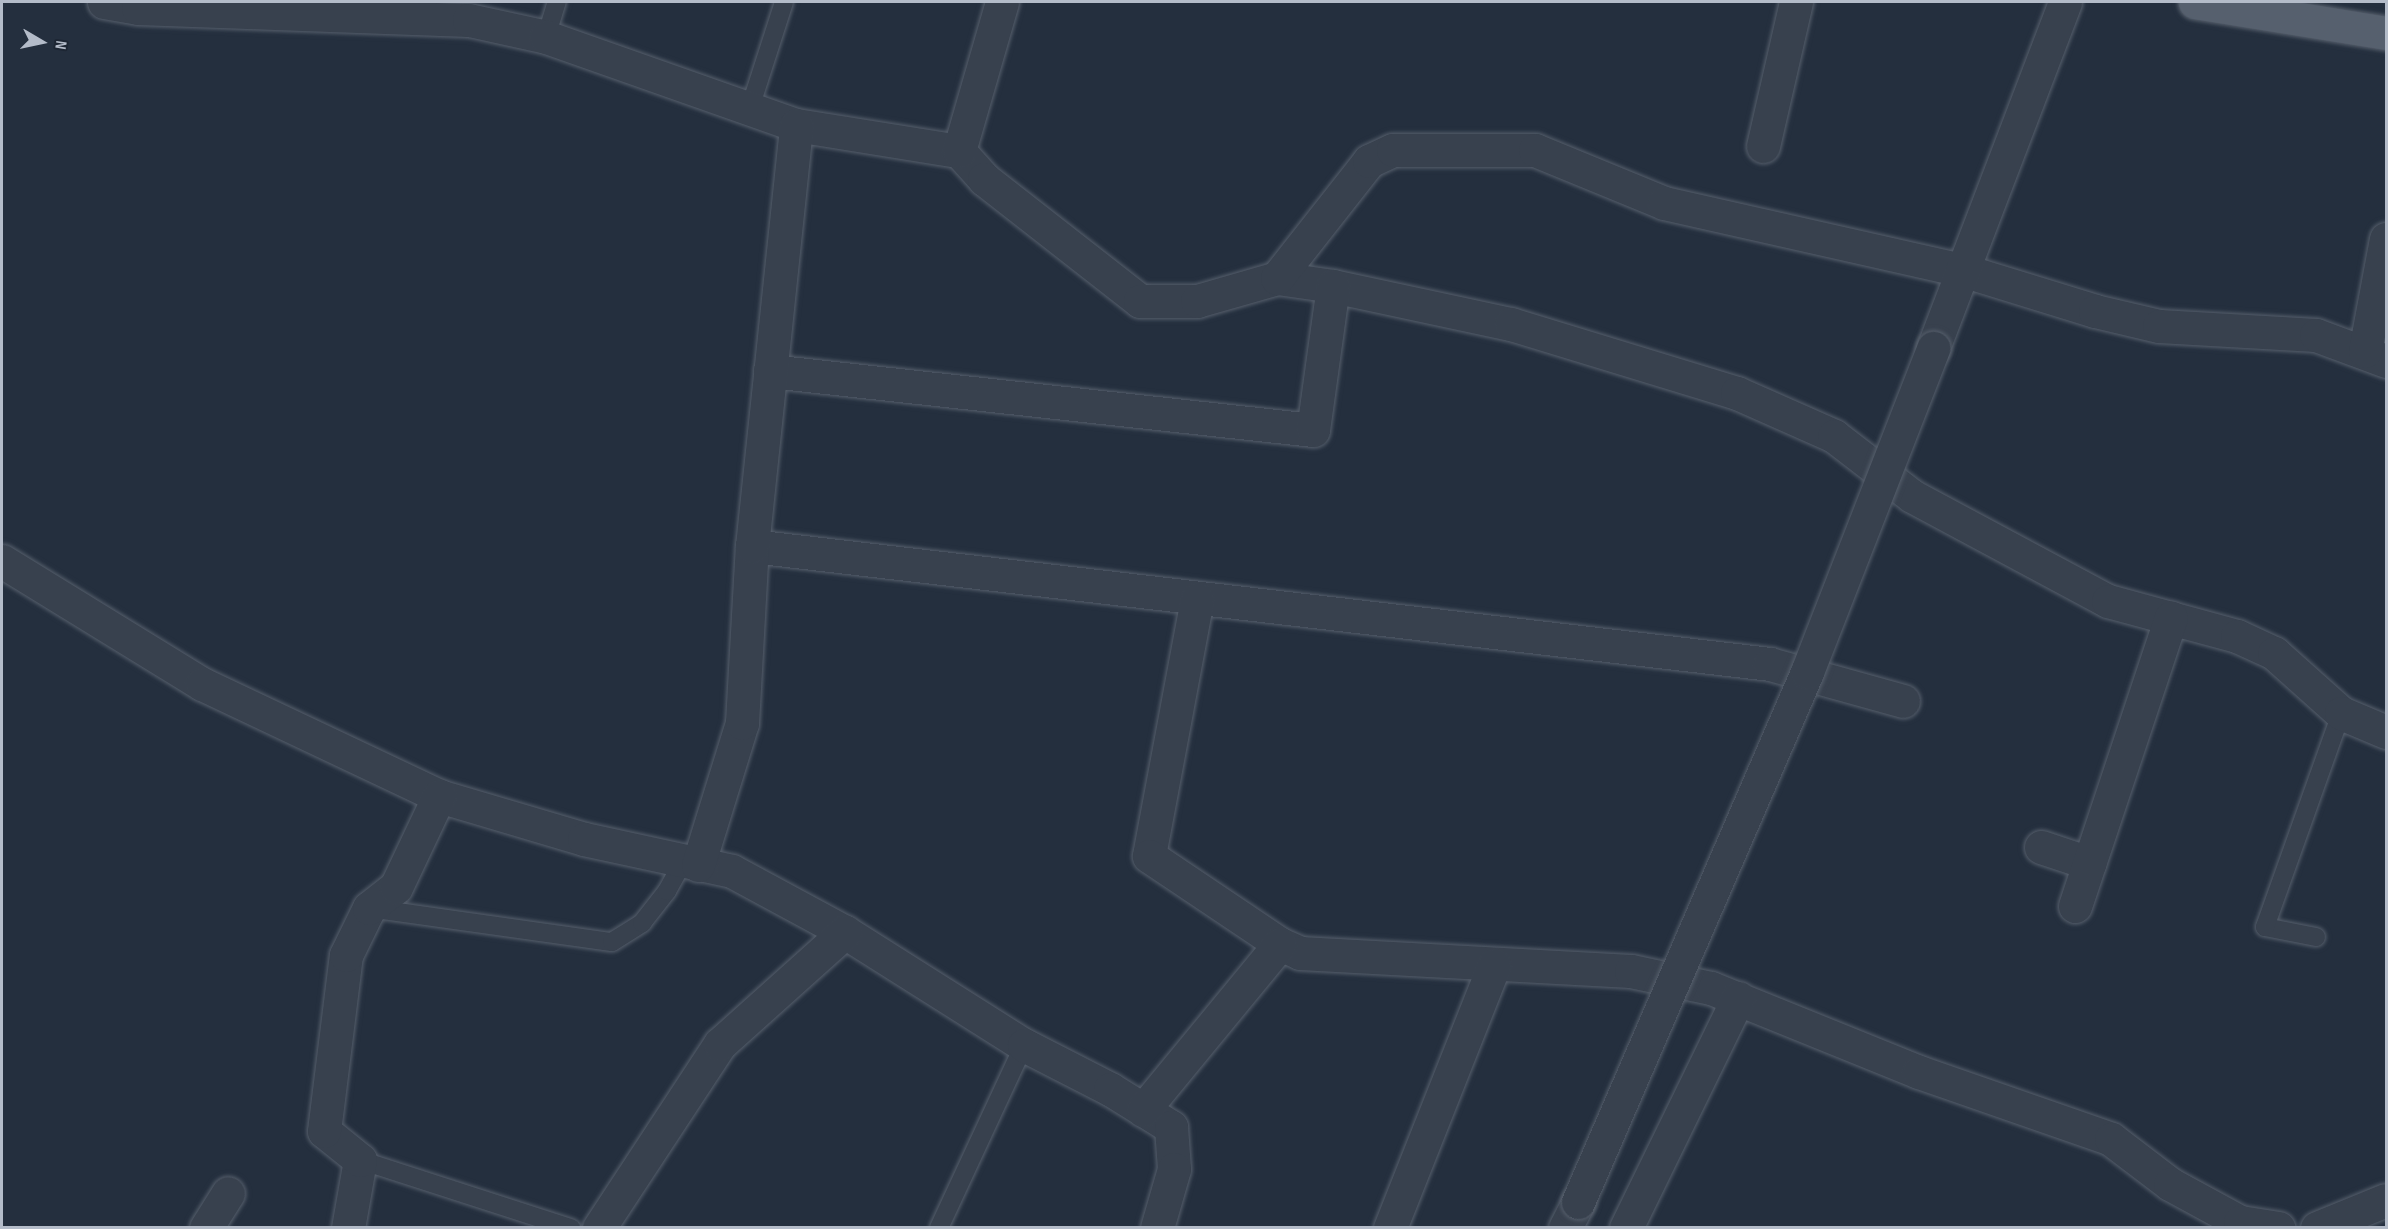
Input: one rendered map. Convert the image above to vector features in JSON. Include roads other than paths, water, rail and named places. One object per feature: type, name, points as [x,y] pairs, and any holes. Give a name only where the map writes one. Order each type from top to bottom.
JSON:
[{"type":"main road","points":[[2195,2],[2386,33]]},
{"type":"street","points":[[104,2],[138,8],[284,7],[469,20],[546,37],[749,111],[796,125],[959,152],[984,178],[1140,301],[1197,300],[1277,278],[1333,286],[1511,324],[1737,393],[1834,436],[1912,496],[2108,601],[2237,636],[2274,653],[2342,713],[2386,732]]},
{"type":"street","points":[[959,152],[1002,2]]},
{"type":"street","points":[[1762,146],[1796,2]]},
{"type":"street","points":[[1573,1220],[1807,672],[2065,2]]},
{"type":"street","points":[[691,864],[742,723],[752,546],[796,125]]},
{"type":"street","points":[[1277,278],[1369,161],[1393,150],[1535,150],[1664,203],[1962,270],[2159,326],[2316,335],[2376,356],[2386,239]]},
{"type":"street","points":[[770,371],[1313,430],[1333,286]]},
{"type":"street","points":[[752,546],[1197,600],[1770,664],[1903,700]]},
{"type":"street","points":[[2,561],[202,684],[439,796],[584,840],[732,871],[845,932],[1024,1045],[1171,1127],[1174,1169],[1157,1227]]},
{"type":"street","points":[[1197,600],[1149,856],[1280,944],[1300,953],[1631,971],[1711,988],[1919,1072],[2110,1139],[2170,1184],[2240,1222],[2279,1227]]},
{"type":"street","points":[[2075,906],[2171,618]]},
{"type":"street","points":[[348,1227],[360,1160],[324,1131],[346,955],[369,908],[396,887],[439,796]]},
{"type":"street","points":[[2041,847],[2089,863]]},
{"type":"street","points":[[599,1227],[720,1044],[845,932]]},
{"type":"street","points":[[1143,1110],[1280,944]]},
{"type":"street","points":[[1390,1227],[1494,965]]},
{"type":"street","points":[[1626,1227],[1738,998]]},
{"type":"street","points":[[206,1227],[228,1193]]},
{"type":"street","points":[[2330,1226],[2386,1200]]},
{"type":"lane","points":[[546,37],[557,2]]},
{"type":"lane","points":[[749,111],[784,2]]},
{"type":"lane","points":[[2316,937],[2265,927],[2342,713]]},
{"type":"lane","points":[[369,908],[612,942],[642,923],[691,864]]},
{"type":"lane","points":[[939,1227],[1024,1045]]},
{"type":"lane","points":[[360,1160],[571,1227]]}]
